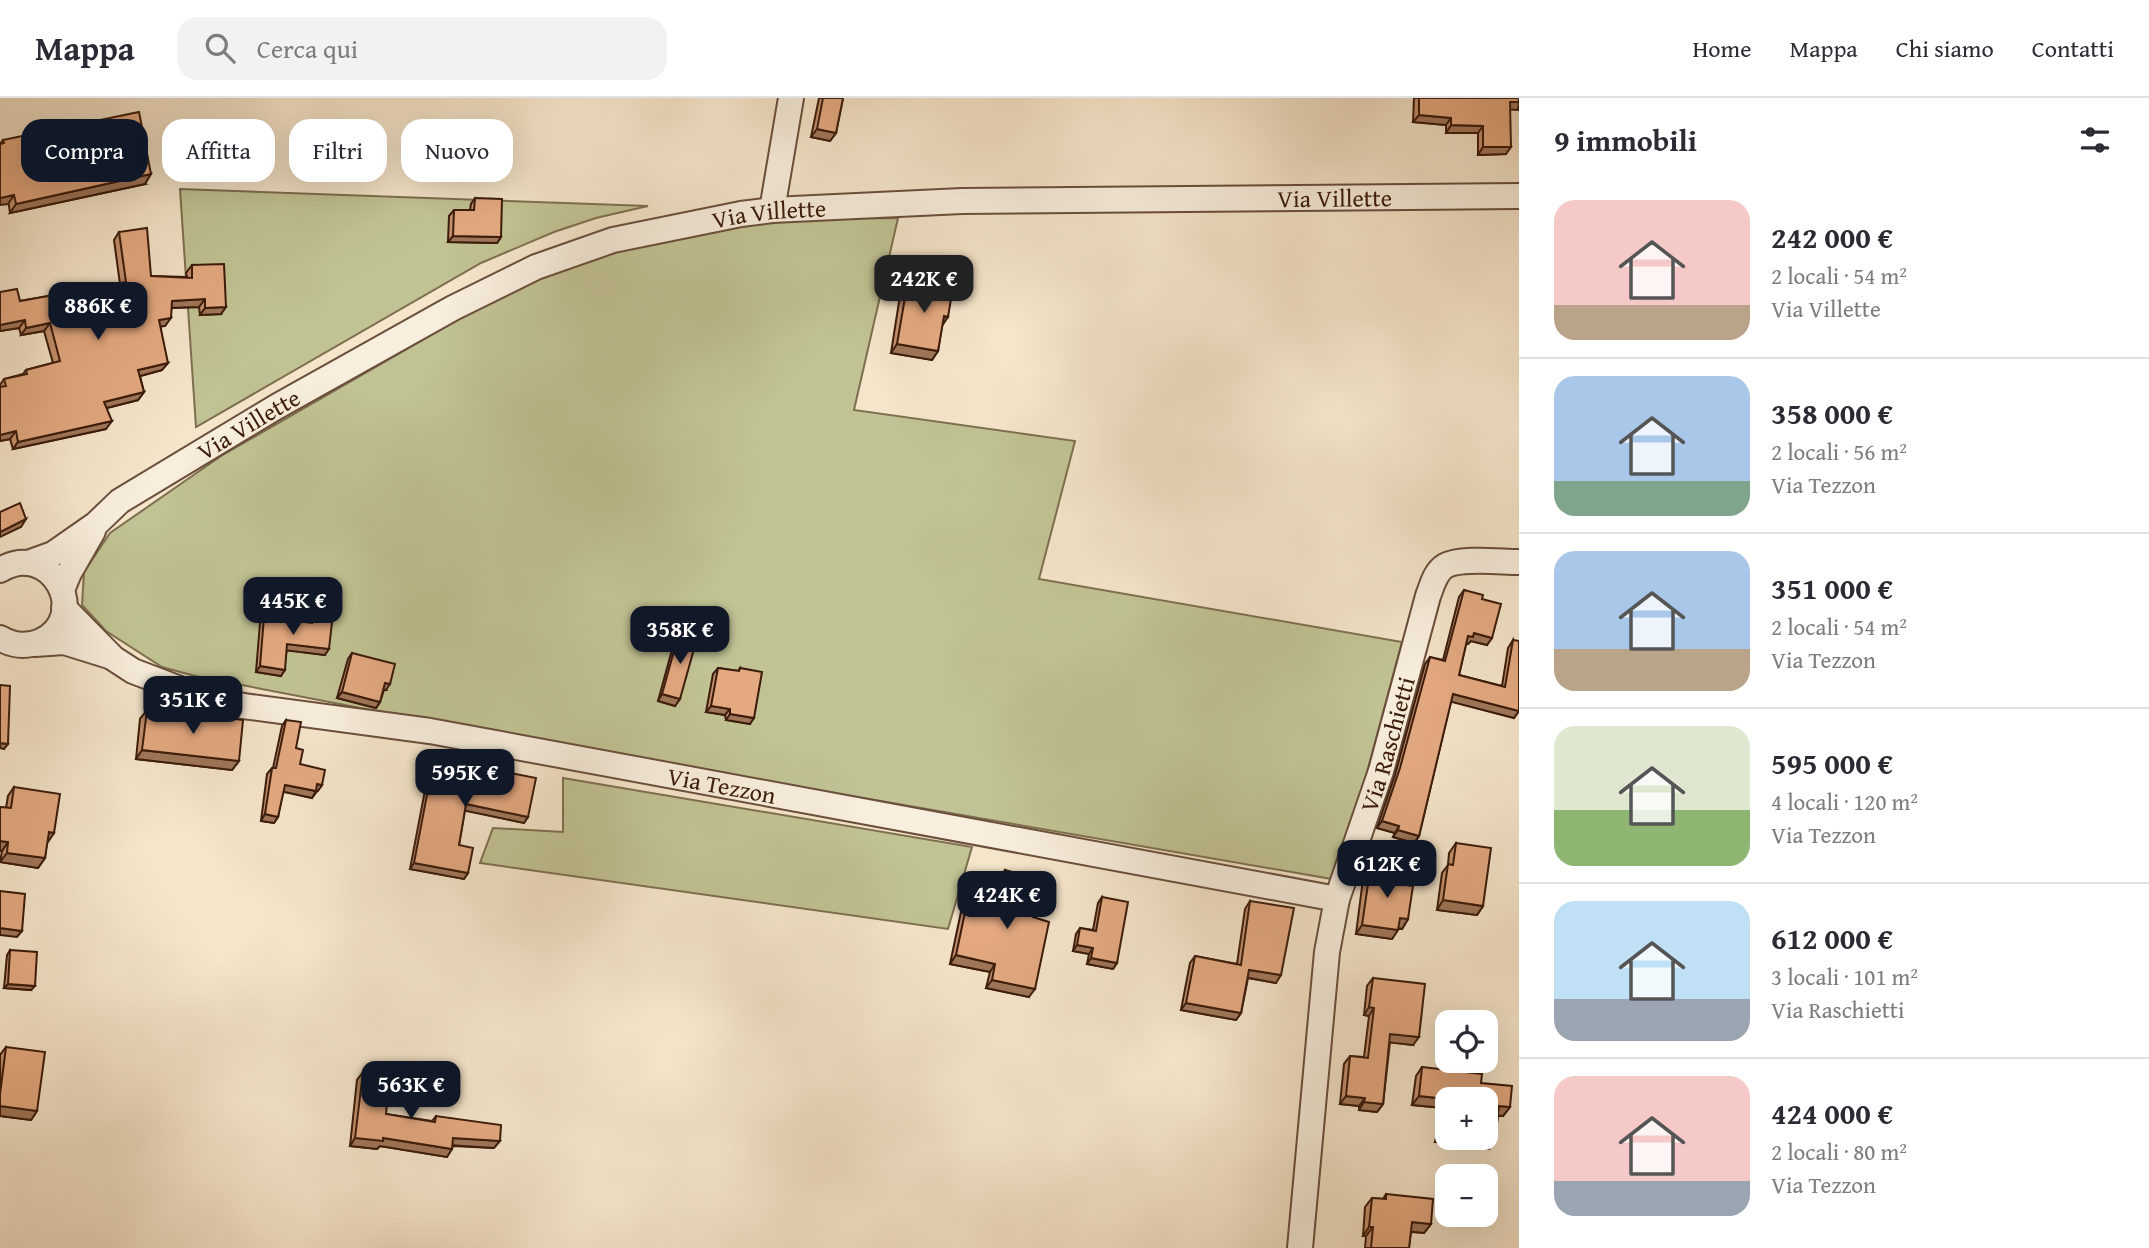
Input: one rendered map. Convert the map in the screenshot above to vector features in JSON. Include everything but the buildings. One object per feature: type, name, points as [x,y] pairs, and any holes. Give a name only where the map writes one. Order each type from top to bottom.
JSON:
[{"type":"street","points":[[772,210],[791,98]]},
{"type":"street","name":"Via Villette","points":[[9,567],[54,554],[96,524],[120,501],[276,407],[453,307],[536,267],[613,240],[772,210],[962,201],[1519,196]]},
{"type":"street","name":"Via Villette","points":[[35,644],[55,631],[61,620],[69,573],[96,524]]},
{"type":"street","name":"Via Raschietti","points":[[1300,1248],[1327,952],[1337,899],[1381,771],[1428,596],[1435,577],[1444,566],[1460,562],[1519,562]]},
{"type":"street","name":"Via Villette","points":[[9,567],[39,566],[49,572],[63,599]]},
{"type":"street","name":"Via Tezzon","points":[[63,599],[113,658]]},
{"type":"street","points":[[0,638],[8,643],[35,644]]},
{"type":"street","name":"Via Tezzon","points":[[35,644],[64,642],[113,658],[149,679],[243,706],[430,731],[1337,899]]},
{"type":"green space","points":[[180,189],[648,206],[596,218],[554,232],[481,263],[196,427]]},
{"type":"green space","points":[[898,218],[854,410],[1075,441],[1039,579],[1402,642],[1362,791],[1332,879],[521,739],[195,676],[162,667],[106,631],[82,605],[84,572],[110,533],[221,456],[499,296],[567,267],[643,244],[773,219]]},
{"type":"green space","points":[[563,778],[972,847],[948,929],[480,863],[493,828],[563,832]]}]
